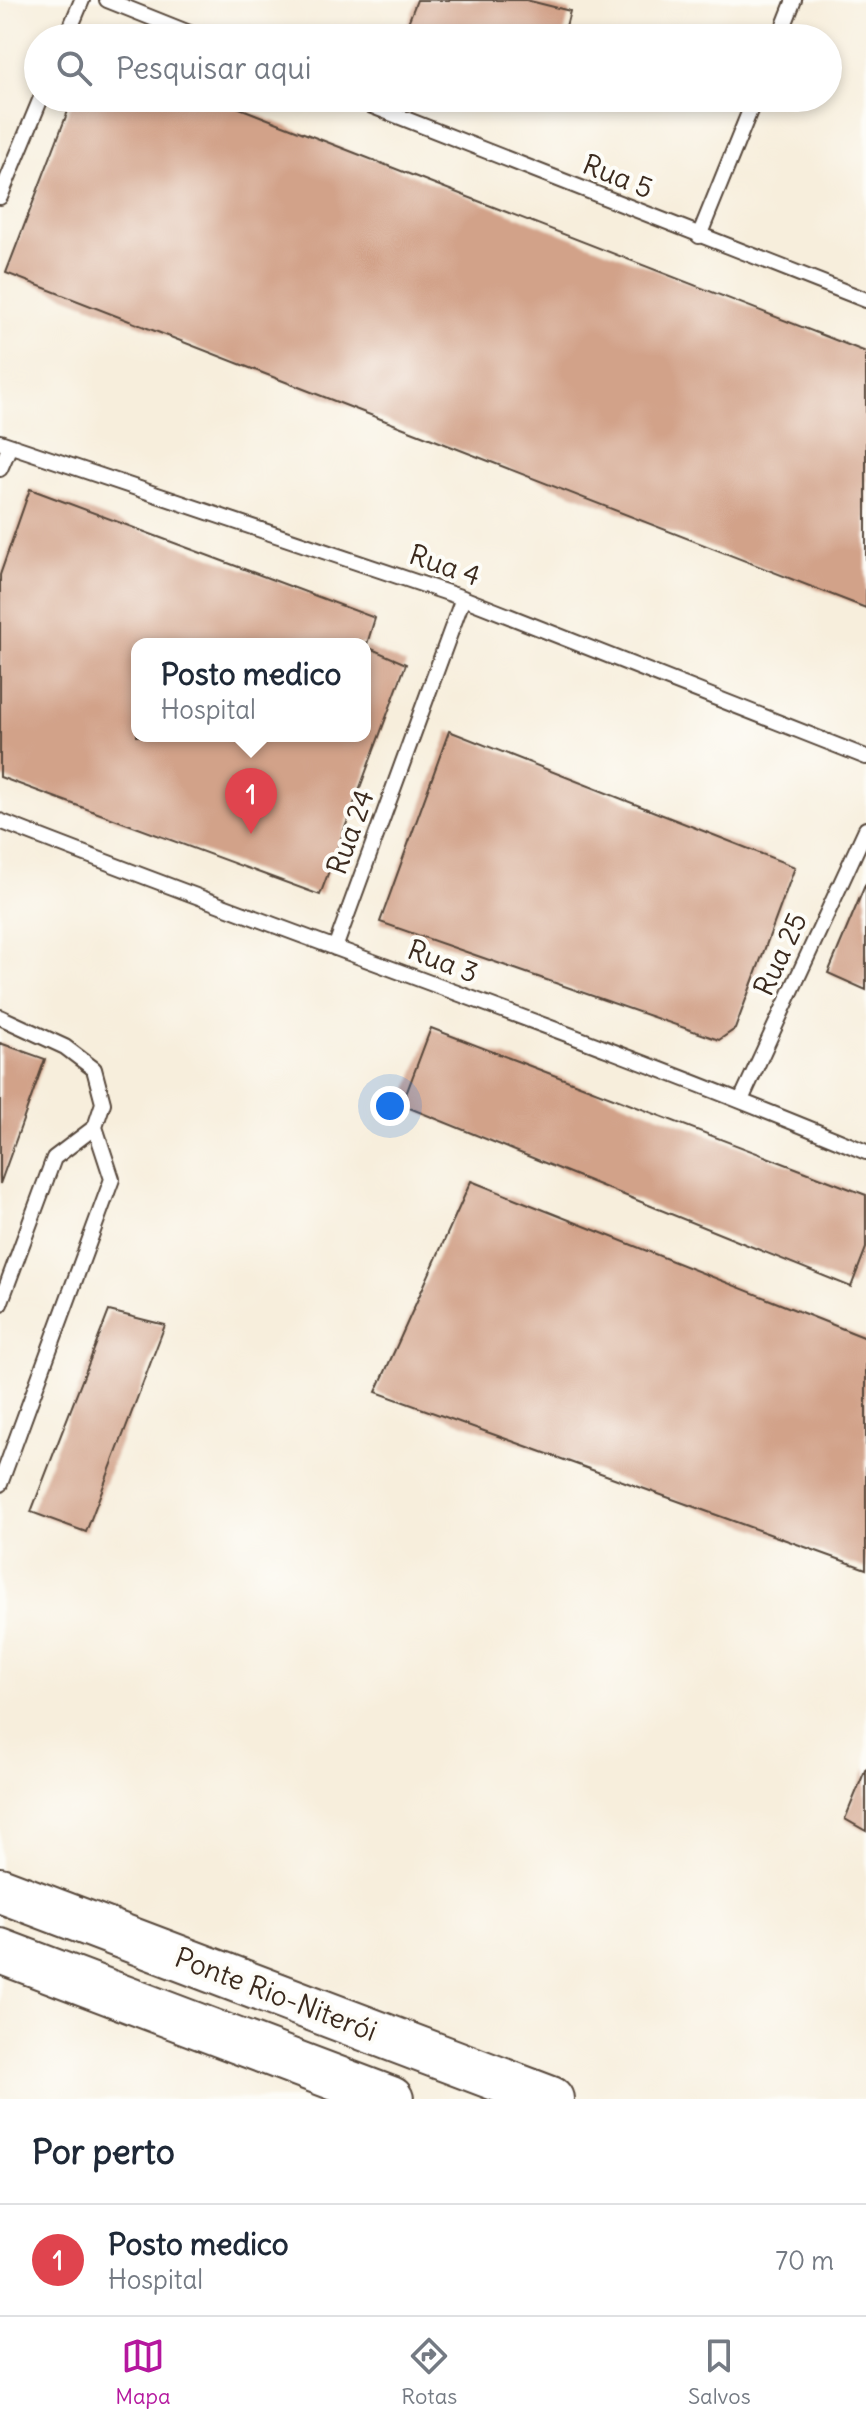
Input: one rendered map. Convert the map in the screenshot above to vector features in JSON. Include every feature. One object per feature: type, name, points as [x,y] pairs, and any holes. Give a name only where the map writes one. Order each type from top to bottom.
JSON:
[{"type":"highway","name":"Ponte Rio-Niterói","points":[[0,1890],[551,2099]]},
{"type":"highway","name":"Ponte Rio-Niterói","points":[[0,1951],[391,2099]]},
{"type":"lane","points":[[72,24],[82,0]]},
{"type":"lane","points":[[107,0],[167,24]]},
{"type":"lane","points":[[785,24],[794,0]]},
{"type":"lane","points":[[0,197],[35,112]]},
{"type":"lane","name":"Rua 5","points":[[387,112],[866,300]]},
{"type":"lane","points":[[699,236],[749,112]]},
{"type":"lane","points":[[0,469],[5,444]]},
{"type":"lane","name":"Rua 4","points":[[5,444],[463,598],[866,757]]},
{"type":"lane","name":"Rua 24","points":[[335,948],[463,598]]},
{"type":"lane","name":"Rua 3","points":[[0,821],[175,890],[741,1100],[866,1152]]},
{"type":"lane","name":"Rua 25","points":[[741,1100],[866,829]]},
{"type":"lane","points":[[0,1017],[65,1047],[94,1069],[103,1103],[95,1127],[54,1158],[0,1304]]},
{"type":"lane","points":[[0,1484],[112,1179],[95,1127]]},
{"type":"building","points":[[417,0],[526,0],[570,11],[567,24],[408,24]]},
{"type":"building","points":[[68,112],[250,112],[866,352],[866,608],[6,273]]},
{"type":"building","points":[[30,489],[375,618],[369,638],[131,638],[131,742],[371,742],[371,649],[406,664],[320,895],[0,777],[0,575]]},
{"type":"building","points":[[449,731],[795,867],[735,1029],[719,1040],[380,922]]},
{"type":"building","points":[[866,883],[866,990],[828,973]]},
{"type":"building","points":[[431,1028],[866,1195],[866,1248],[851,1287],[402,1105]]},
{"type":"building","points":[[0,1043],[45,1059],[0,1184]]},
{"type":"building","points":[[471,1181],[866,1338],[866,1569],[376,1392]]},
{"type":"building","points":[[109,1311],[165,1325],[86,1532],[31,1512]]},
{"type":"building","points":[[866,1768],[866,1831],[845,1819]]},
{"type":"place","name":"Posto medico","points":[[251,834]]}]
